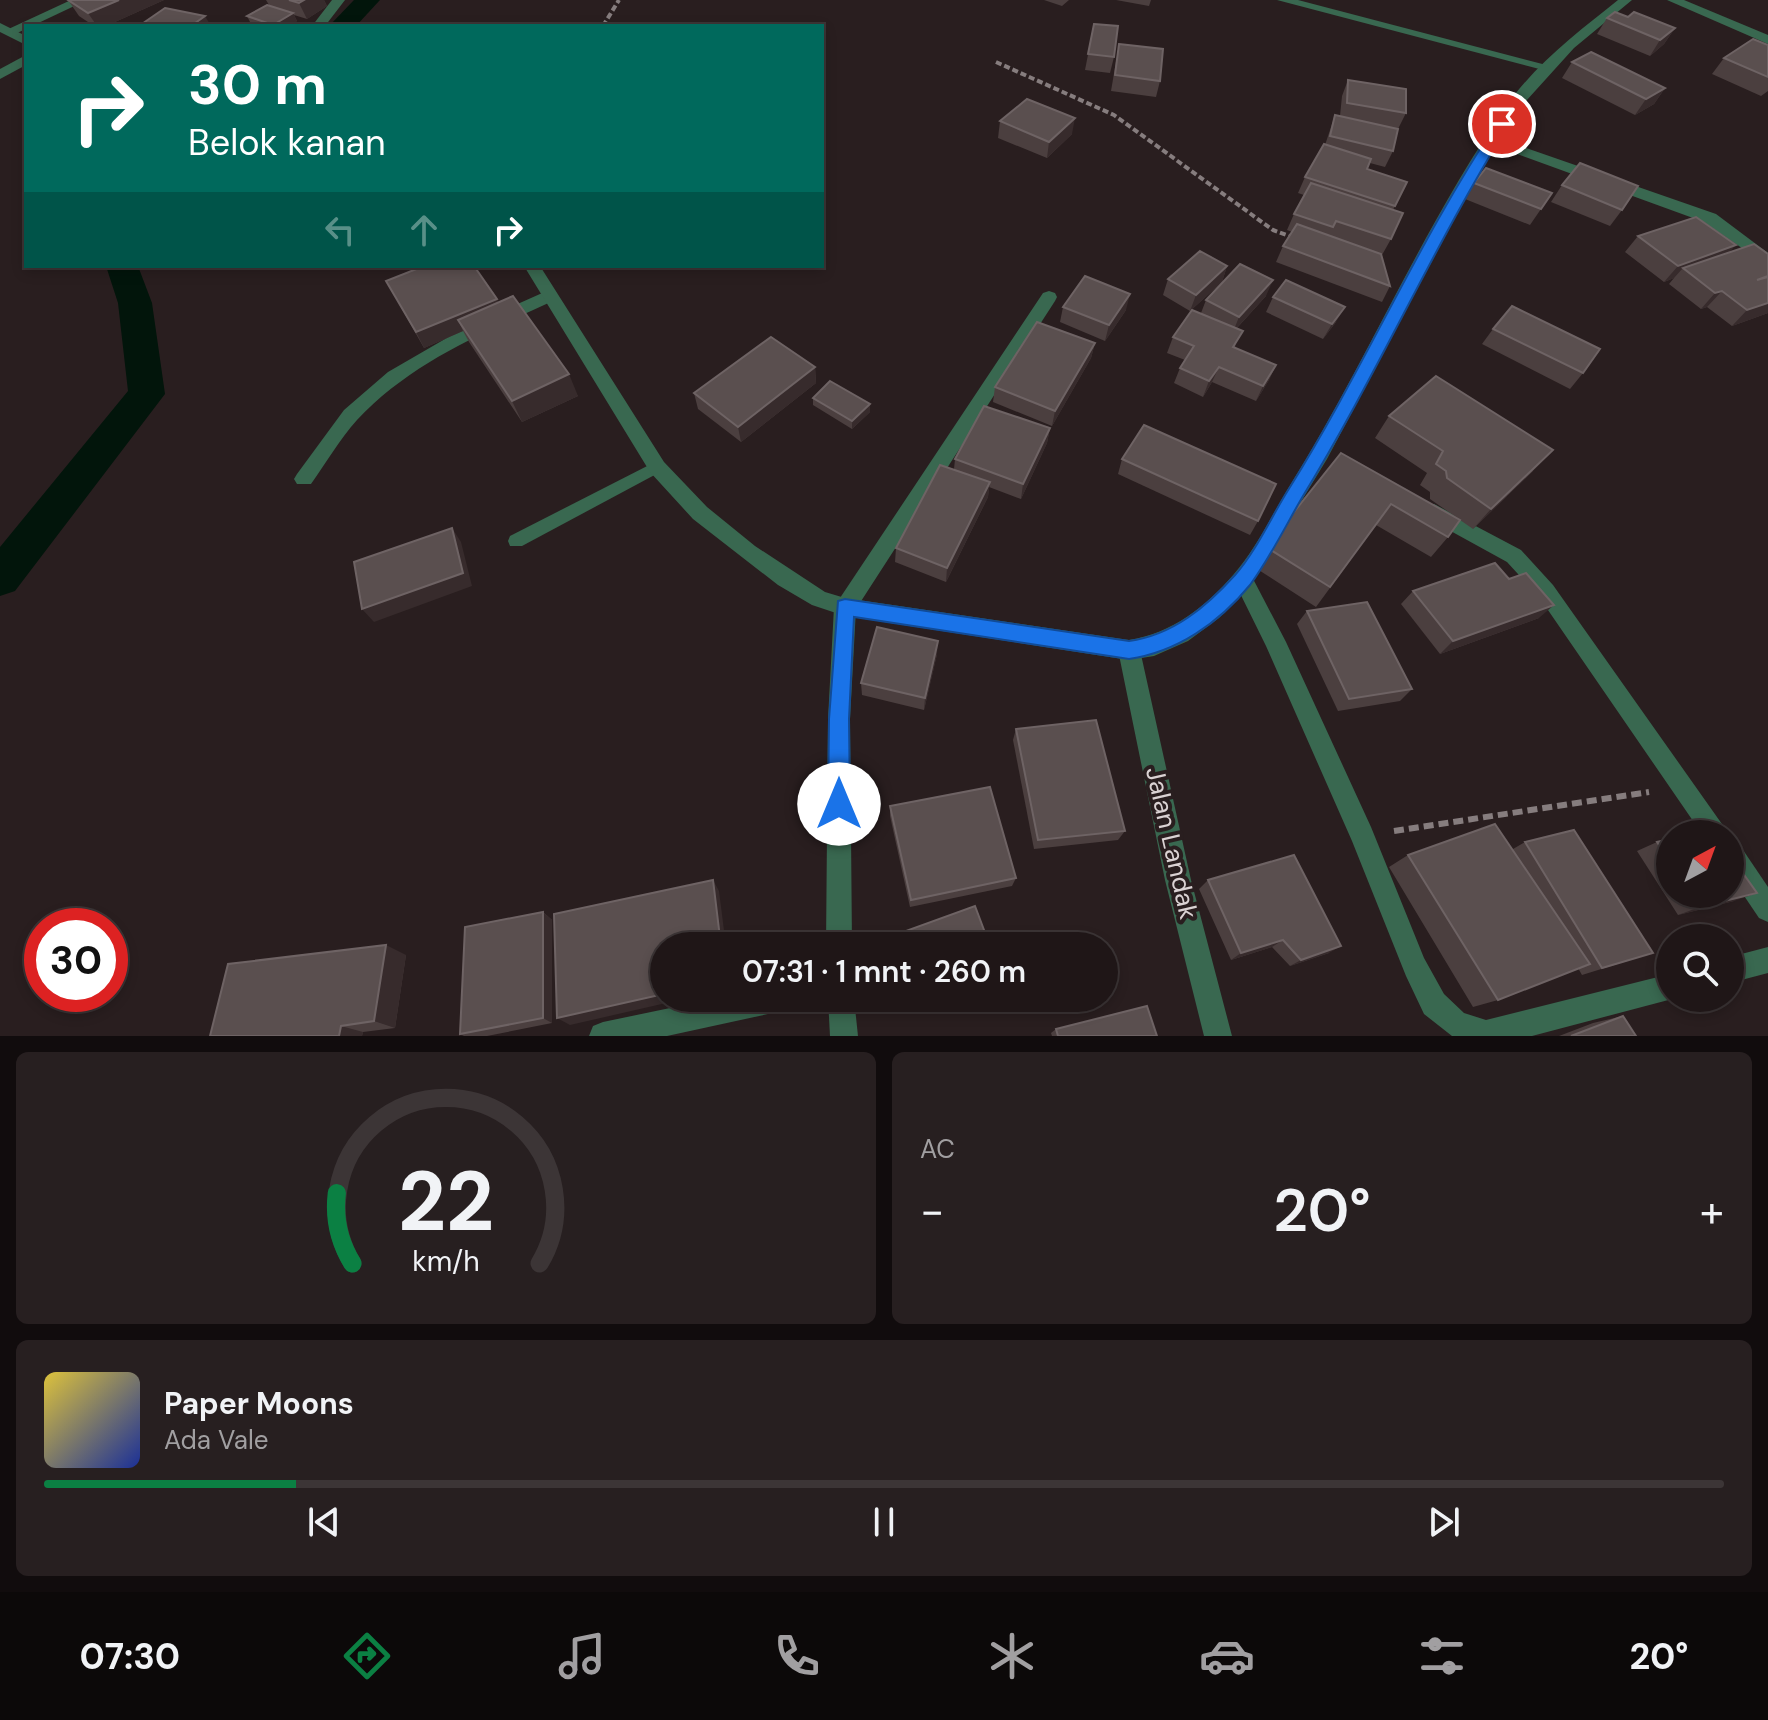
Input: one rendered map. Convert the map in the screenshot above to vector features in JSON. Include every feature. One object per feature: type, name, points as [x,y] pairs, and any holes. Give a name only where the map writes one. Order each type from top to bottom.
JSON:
[{"type":"street","points":[[4,29],[81,0]]},
{"type":"street","points":[[320,24],[339,0]]},
{"type":"street","points":[[1283,0],[1547,67]]},
{"type":"street","points":[[533,268],[657,467],[700,513],[785,579],[819,599],[845,607],[1129,650],[1154,646],[1180,634],[1211,611],[1243,579],[1326,458],[1462,189],[1512,108],[1547,67],[1598,20],[1626,0]]},
{"type":"street","points":[[1673,0],[1768,40]]},
{"type":"street","points":[[4,29],[24,40]]},
{"type":"street","points":[[0,75],[24,60]]},
{"type":"street","points":[[1492,140],[1710,218],[1768,261]]},
{"type":"street","points":[[304,479],[352,414],[391,380],[442,348],[549,296]]},
{"type":"street","points":[[839,932],[839,719],[845,607],[1049,297]]},
{"type":"street","points":[[1412,501],[1514,556],[1546,591],[1707,820]]},
{"type":"street","points":[[1243,579],[1275,642],[1362,836],[1415,967],[1434,1004],[1456,1024],[1486,1034],[1656,991]]},
{"type":"street","name":"Jalan Landak","points":[[1129,650],[1178,880],[1218,1036]]},
{"type":"street","points":[[1744,874],[1768,909]]},
{"type":"street","points":[[1744,966],[1768,960]]},
{"type":"street","points":[[603,1036],[716,1012]]},
{"type":"street","points":[[842,1012],[844,1036]]},
{"type":"lane","points":[[516,541],[657,467]]},
{"type":"path","points":[[604,24],[619,0]]},
{"type":"path","points":[[996,62],[1114,115],[1273,230],[1300,240]]},
{"type":"path","points":[[1362,836],[1684,786]]},
{"type":"building","points":[[68,0],[119,0],[88,13]]},
{"type":"building","points":[[267,5],[293,13],[275,24],[247,16]]},
{"type":"building","points":[[165,8],[205,16],[194,24],[142,24]]},
{"type":"building","points":[[1615,12],[1628,17],[1634,12],[1675,28],[1660,40],[1607,18]]},
{"type":"building","points":[[1094,24],[1118,26],[1114,57],[1088,54]]},
{"type":"building","points":[[1753,39],[1768,45],[1768,77],[1724,58]]},
{"type":"building","points":[[1119,44],[1163,49],[1160,81],[1115,75]]},
{"type":"building","points":[[1591,52],[1665,88],[1646,99],[1572,62]]},
{"type":"building","points":[[1348,80],[1406,89],[1406,113],[1347,103]]},
{"type":"building","points":[[1027,99],[1075,118],[1049,142],[1000,121]]},
{"type":"building","points":[[1335,115],[1398,129],[1393,151],[1330,136]]},
{"type":"building","points":[[1324,144],[1371,159],[1367,169],[1407,182],[1395,206],[1305,177]]},
{"type":"building","points":[[1580,163],[1638,186],[1622,210],[1562,185]]},
{"type":"building","points":[[1486,168],[1552,193],[1541,209],[1474,183]]},
{"type":"building","points":[[1311,183],[1403,213],[1391,239],[1336,221],[1333,227],[1294,214]]},
{"type":"building","points":[[1696,217],[1736,245],[1678,266],[1638,236]]},
{"type":"building","points":[[1297,224],[1381,254],[1390,286],[1283,246]]},
{"type":"building","points":[[1754,244],[1768,254],[1768,276],[1757,280],[1768,277],[1768,303],[1747,310],[1722,291],[1715,293],[1683,268]]},
{"type":"building","points":[[1200,251],[1227,266],[1196,295],[1168,279]]},
{"type":"building","points":[[1240,264],[1273,280],[1239,317],[1206,300]]},
{"type":"building","points":[[419,268],[475,268],[497,299],[416,332],[386,281]]},
{"type":"building","points":[[1085,276],[1130,294],[1109,325],[1063,307]]},
{"type":"building","points":[[1286,280],[1345,307],[1332,324],[1273,297]]},
{"type":"building","points":[[513,296],[569,374],[512,401],[458,320]]},
{"type":"building","points":[[1512,306],[1600,349],[1583,373],[1493,329]]},
{"type":"building","points":[[1192,310],[1243,331],[1233,347],[1276,365],[1263,386],[1219,367],[1209,381],[1180,368],[1194,346],[1173,337]]},
{"type":"building","points":[[1037,322],[1095,343],[1055,411],[995,387]]},
{"type":"building","points":[[771,337],[815,367],[738,427],[694,393]]},
{"type":"building","points":[[1436,376],[1553,450],[1491,509],[1447,478],[1446,471],[1436,464],[1443,451],[1389,416]]},
{"type":"building","points":[[830,381],[870,404],[852,421],[813,398]]},
{"type":"building","points":[[984,406],[1050,428],[1023,484],[955,459]]},
{"type":"building","points":[[1144,425],[1276,484],[1258,521],[1122,459]]},
{"type":"building","points":[[1341,453],[1460,520],[1448,537],[1391,504],[1330,587],[1266,547]]},
{"type":"building","points":[[940,465],[990,482],[947,568],[896,548]]},
{"type":"building","points":[[452,528],[463,573],[362,609],[354,562]]},
{"type":"building","points":[[1495,563],[1509,579],[1526,573],[1554,605],[1453,641],[1413,591]]},
{"type":"building","points":[[1367,602],[1412,689],[1349,699],[1307,611]]},
{"type":"building","points":[[877,627],[938,641],[925,698],[861,683]]},
{"type":"building","points":[[1096,720],[1125,831],[1038,840],[1016,729]]},
{"type":"building","points":[[990,787],[1016,878],[911,900],[890,806]]},
{"type":"building","points":[[1495,824],[1590,964],[1498,1000],[1408,855]]},
{"type":"building","points":[[1574,830],[1653,953],[1602,968],[1525,842]]},
{"type":"building","points":[[1294,855],[1341,946],[1301,960],[1283,940],[1241,953],[1208,880]]},
{"type":"building","points":[[1744,875],[1757,893],[1744,896]]},
{"type":"building","points":[[713,880],[719,932],[650,932],[650,997],[557,1018],[554,914]]},
{"type":"building","points":[[975,906],[985,932],[903,932]]},
{"type":"building","points":[[543,912],[543,1018],[460,1034],[465,927]]},
{"type":"building","points":[[386,945],[374,1021],[341,1026],[339,1036],[210,1036],[228,964]]},
{"type":"building","points":[[1147,1006],[1157,1036],[1058,1036],[1056,1029]]},
{"type":"building","points":[[1623,1016],[1636,1036],[1571,1036]]},
{"type":"waterway","points":[[344,24],[368,0]]},
{"type":"waterway","points":[[0,578],[147,394],[135,303],[123,268]]},
{"type":"route","points":[[839,804],[839,719],[845,607],[1129,650],[1154,646],[1180,634],[1211,611],[1243,579],[1320,454],[1462,189],[1502,124]]}]
